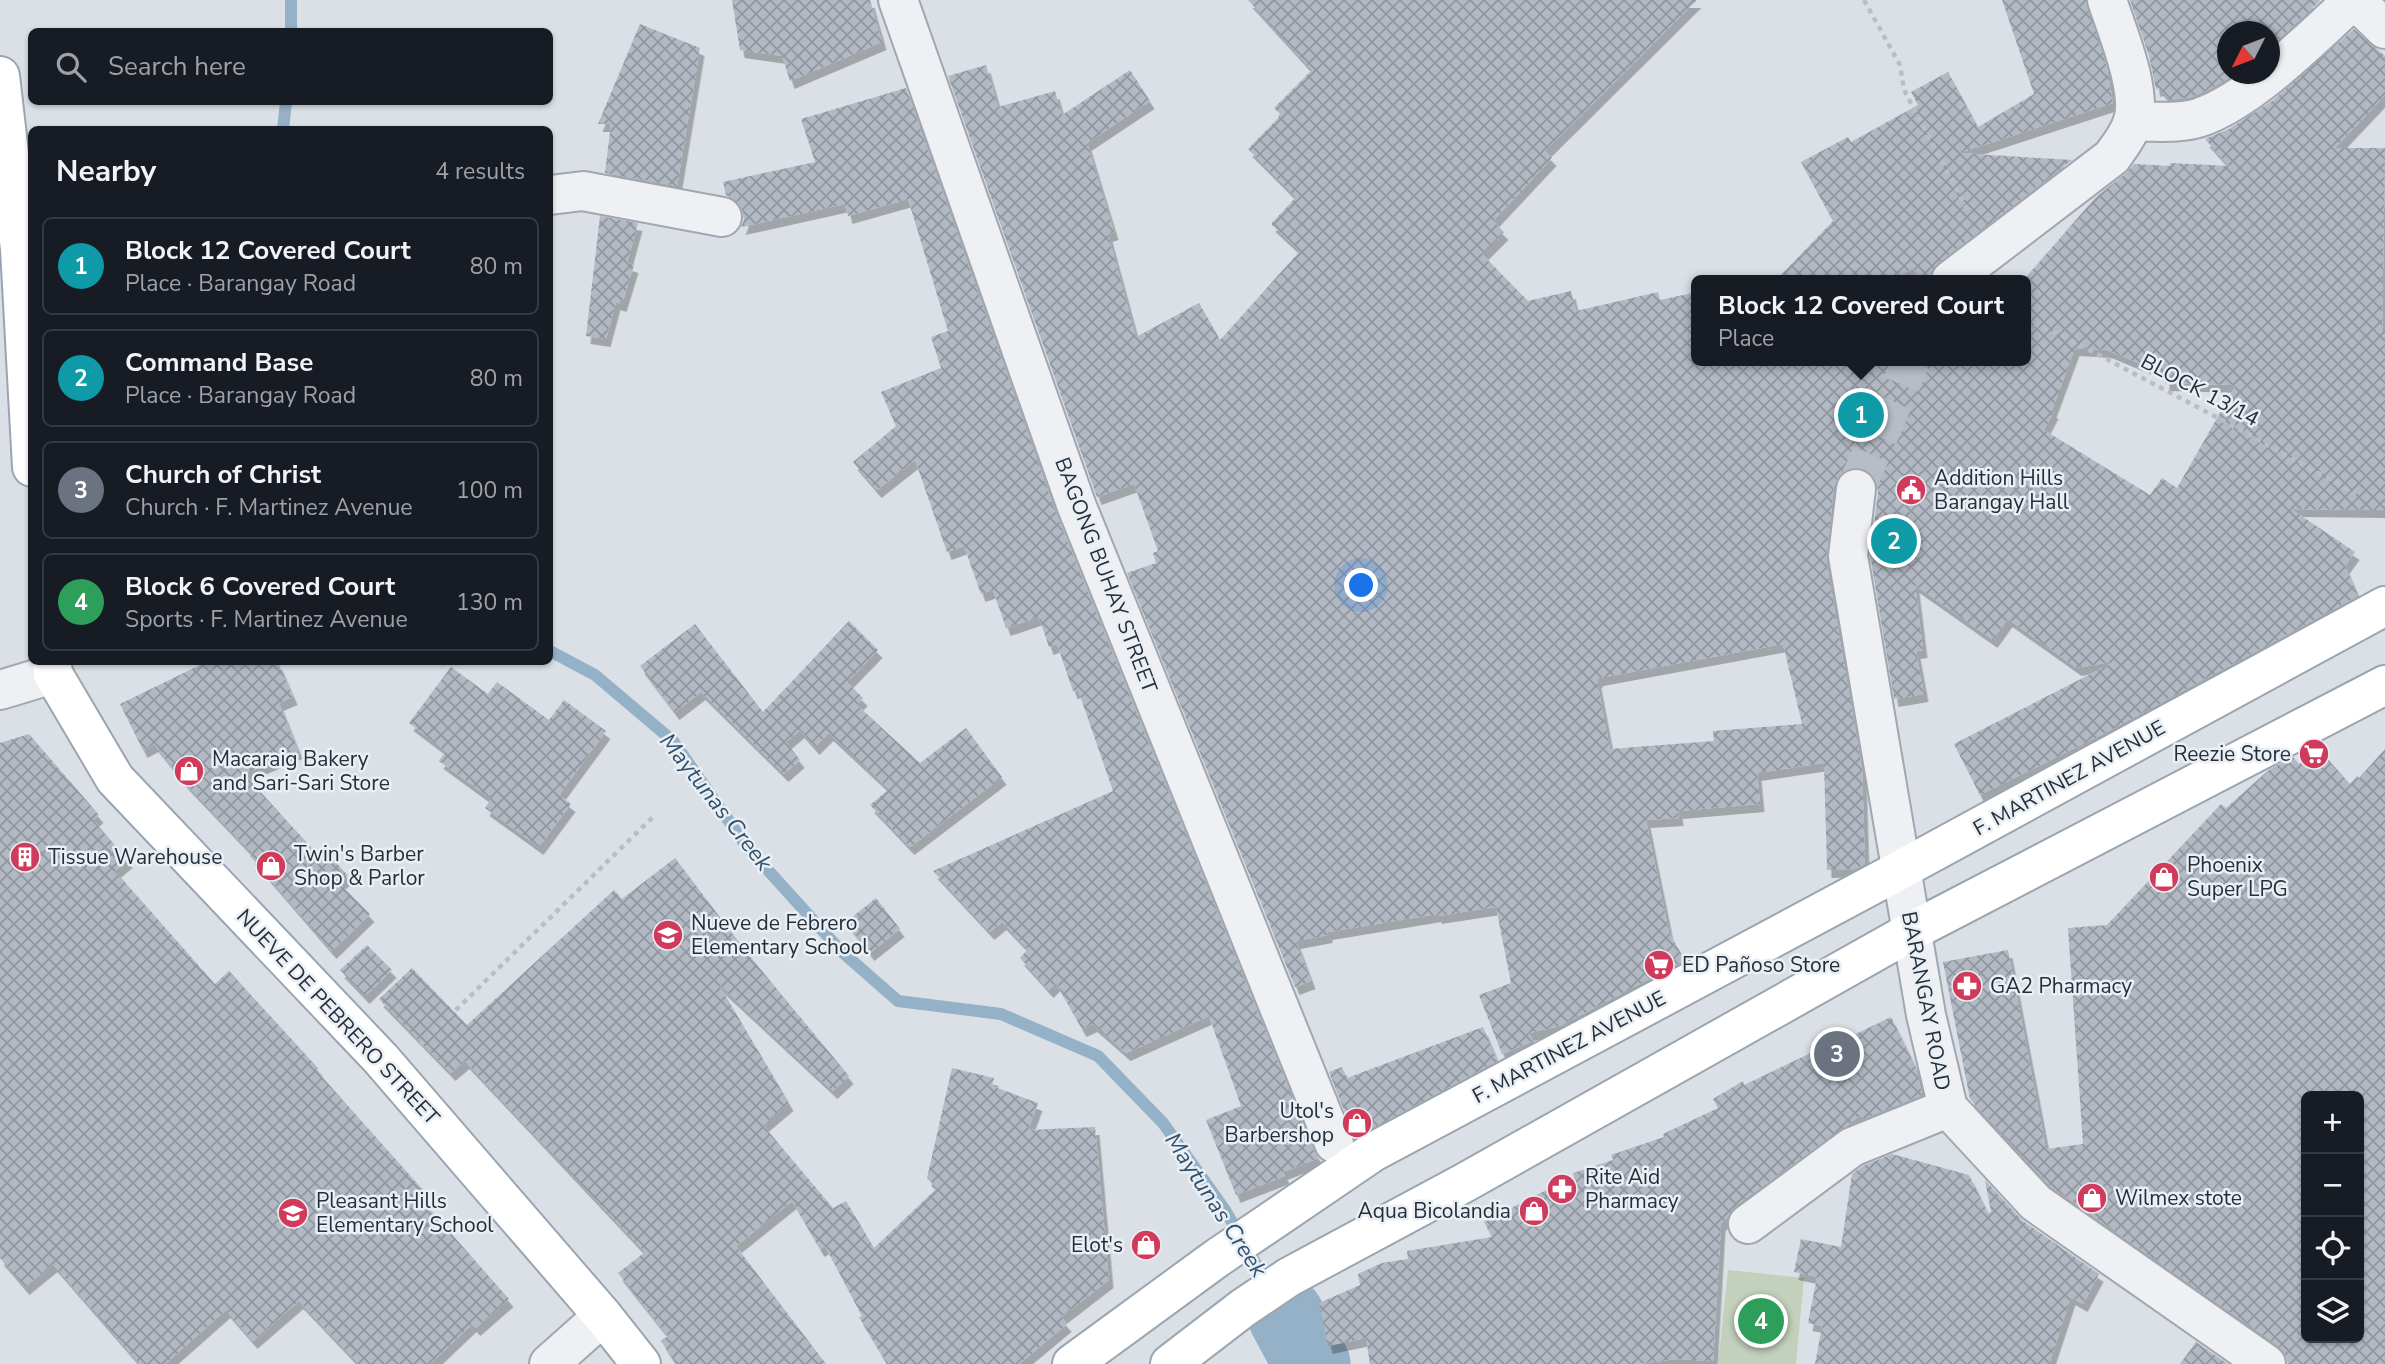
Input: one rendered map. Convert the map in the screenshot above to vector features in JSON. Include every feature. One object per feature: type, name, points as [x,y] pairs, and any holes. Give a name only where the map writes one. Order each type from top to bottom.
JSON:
[{"type":"main road","points":[[0,76],[26,248],[28,321]]},
{"type":"main road","name":"F. MARTINEZ AVENUE","points":[[1072,1364],[1217,1258],[1373,1152],[2385,606]]},
{"type":"main road","name":"NUEVE DE PEBRERO STREET","points":[[53,668],[115,779],[392,1072],[603,1316],[641,1364]]},
{"type":"main road","points":[[1170,1364],[1243,1308],[1289,1277],[1476,1176],[1912,931],[2381,694]]},
{"type":"street","name":"BAGONG BUHAY STREET","points":[[898,0],[1077,507],[1334,1143]]},
{"type":"street","points":[[1958,275],[2112,158],[2133,122],[2136,93],[2107,0]]},
{"type":"street","points":[[2133,122],[2197,118],[2238,97],[2295,53],[2354,0],[2385,29]]},
{"type":"street","points":[[553,195],[583,191],[722,216]]},
{"type":"street","name":"BARANGAY ROAD","points":[[1856,489],[1848,556],[1926,1015],[1948,1108],[2036,1203],[2266,1364]]},
{"type":"street","points":[[0,690],[53,668]]},
{"type":"street","points":[[1748,1224],[1852,1147],[1948,1108]]},
{"type":"street","points":[[549,1364],[603,1316]]},
{"type":"path","points":[[1864,0],[1900,65],[1904,90],[1989,251]]},
{"type":"path","name":"BLOCK 13/14","points":[[2031,322],[2061,335],[2222,419],[2356,494]]},
{"type":"path","points":[[392,1072],[656,814]]},
{"type":"green space","points":[[1728,1270],[1804,1278],[1796,1364],[1718,1364]]},
{"type":"building","points":[[732,0],[870,0],[882,42],[790,81],[782,56],[740,50]]},
{"type":"building","points":[[1248,0],[1697,0],[1545,151],[1552,158],[1493,221],[1504,232],[1482,254],[1528,301],[1571,291],[1576,311],[1658,292],[1660,300],[1691,293],[1691,366],[2031,366],[2031,275],[2028,275],[2096,197],[2134,164],[2229,166],[2205,139],[2229,129],[2272,101],[2354,29],[2385,56],[2385,95],[2335,148],[2385,148],[2382,331],[2385,331],[2385,510],[2291,509],[2355,552],[2345,566],[2358,596],[2103,734],[1980,795],[1954,744],[2116,661],[2077,668],[2008,619],[1993,640],[1915,585],[1923,650],[1916,651],[1924,694],[1894,699],[1870,555],[1878,492],[1876,481],[1869,471],[1859,467],[1848,469],[1839,475],[1834,486],[1826,559],[1862,769],[1865,864],[1855,869],[1827,870],[1824,763],[1757,773],[1760,804],[1678,811],[1679,818],[1646,820],[1669,933],[1685,960],[1560,1026],[1529,1033],[1533,1041],[1502,1054],[1479,995],[1511,983],[1496,907],[1328,932],[1328,935],[1296,941],[1311,981],[1295,987],[1127,573],[1156,563],[1153,553],[1158,551],[1134,484],[1097,497],[948,76],[986,65],[998,107],[1055,91],[1062,115],[1130,70],[1150,101],[1087,143],[1114,232],[1108,234],[1136,337],[1199,303],[1220,340],[1300,251],[1271,224],[1296,197],[1248,149],[1281,115],[1274,108],[1312,70]],"holes":[[[2075,348],[2107,350],[2165,374],[2165,383],[2236,385],[2177,488],[2162,478],[2150,495],[2044,430],[2054,411],[2052,410]],[[1783,644],[1802,724],[1713,731],[1714,741],[1610,749],[1597,681],[1599,678]]]},
{"type":"building","points":[[2002,0],[2086,0],[2107,68],[2113,103],[1959,153],[2072,160],[1938,263],[1931,275],[1918,275],[1913,268],[1901,275],[1781,275],[1833,221],[1801,162],[1848,137],[1851,142],[1918,105],[1911,92],[1948,72],[1978,127],[2034,94]]},
{"type":"building","points":[[2130,0],[2320,1],[2280,38],[2280,21],[2217,21],[2218,84],[2191,97],[2170,100],[2159,88],[2156,89],[2149,56]]},
{"type":"building","points":[[640,24],[700,48],[677,186],[605,173],[611,124],[598,124]]},
{"type":"building","points":[[906,88],[1056,514],[1319,1158],[1283,1172],[1285,1176],[1236,1195],[1206,1120],[1241,1106],[1209,1016],[1126,1053],[1093,1024],[1082,1029],[1056,983],[1049,990],[1020,958],[1028,949],[1002,922],[990,932],[933,871],[1113,791],[1078,690],[1073,691],[1057,644],[1049,647],[1039,617],[1006,628],[993,590],[981,594],[964,546],[947,552],[915,460],[877,490],[853,462],[896,426],[881,392],[941,368],[931,337],[948,331],[908,199],[848,216],[845,204],[741,227],[744,220],[742,209],[736,200],[726,195],[723,182],[815,162],[801,119]]},
{"type":"building","points":[[600,216],[638,223],[627,263],[634,265],[622,304],[616,302],[606,339],[586,336]]},
{"type":"building","points":[[849,621],[878,650],[847,682],[863,698],[857,705],[920,763],[966,728],[1002,777],[910,847],[870,805],[889,789],[829,733],[815,747],[800,730],[786,742],[800,760],[784,774],[701,692],[675,712],[640,666],[695,624],[763,712]]},
{"type":"building","points":[[200,665],[279,665],[293,697],[279,703],[298,751],[244,774],[320,857],[326,851],[348,876],[339,883],[370,914],[332,951],[250,856],[253,854],[187,785],[154,744],[143,750],[120,704]]},
{"type":"building","points":[[451,667],[488,694],[497,682],[549,720],[564,700],[606,731],[559,795],[571,804],[539,847],[485,808],[491,799],[439,761],[446,751],[409,723]]},
{"type":"building","points":[[29,734],[99,815],[93,820],[128,860],[115,871],[215,984],[229,971],[318,1068],[316,1070],[424,1191],[418,1196],[509,1299],[476,1328],[472,1324],[430,1364],[359,1364],[299,1301],[253,1341],[226,1310],[165,1364],[140,1364],[53,1264],[25,1287],[0,1258],[0,743]]},
{"type":"building","points":[[2317,747],[2350,784],[2357,776],[2359,778],[2385,749],[2385,1364],[2288,1364],[2279,1346],[2050,1186],[1970,1099],[1943,962],[2008,950],[2046,1149],[2083,1144],[2068,928],[2107,925],[2221,804],[2226,808],[2270,769],[2293,757],[2299,764]]},
{"type":"building","points":[[675,858],[748,954],[849,1076],[833,1091],[719,985],[789,1103],[763,1125],[833,1208],[846,1201],[874,1248],[937,1188],[927,1178],[952,1068],[994,1078],[992,1086],[1038,1103],[1028,1130],[1095,1127],[1109,1280],[1061,1317],[1067,1324],[1019,1364],[887,1364],[859,1317],[862,1316],[825,1246],[820,1249],[792,1201],[736,1246],[826,1364],[676,1364],[661,1341],[668,1336],[618,1273],[645,1252],[465,1061],[451,1073],[379,999],[412,968],[467,1025],[614,890],[622,899]]},
{"type":"building","points":[[876,898],[900,929],[870,953],[846,922]]},
{"type":"building","points":[[367,945],[392,970],[365,996],[340,970]]},
{"type":"building","points":[[1891,1017],[1916,1068],[1922,1095],[1860,1120],[1860,1116],[1735,1206],[1721,1223],[1713,1361],[1676,1359],[1636,1364],[1370,1364],[1366,1338],[1328,1346],[1319,1303],[1360,1285],[1358,1274],[1382,1263],[1408,1259],[1407,1251],[1492,1237],[1484,1222],[1574,1178],[1573,1173],[1613,1160],[1611,1155],[1664,1137],[1663,1134],[1718,1108],[1713,1099],[1743,1081],[1744,1085],[1817,1050],[1833,1048],[1833,1045]]},
{"type":"building","points":[[1483,1027],[1497,1061],[1355,1138],[1329,1072],[1342,1067],[1347,1078]]},
{"type":"building","points":[[1892,1154],[1969,1175],[1988,1213],[1991,1212],[1985,1180],[2023,1221],[2099,1274],[2083,1304],[2071,1297],[2049,1364],[1815,1364],[1822,1326],[1808,1323],[1817,1277],[1794,1272],[1801,1239],[1841,1247],[1852,1174],[1863,1166]]},
{"type":"building","points":[[2196,1342],[2228,1364],[2180,1364]]},
{"type":"waterway","name":"Maytunas Creek","points":[[291,0],[291,28]]},
{"type":"waterway","name":"Maytunas Creek","points":[[283,126],[286,105]]},
{"type":"waterway","name":"Maytunas Creek","points":[[553,653],[595,675],[673,741],[747,847],[841,951],[898,1001],[1001,1014],[1098,1056],[1163,1123],[1225,1210],[1286,1316]]},
{"type":"waterway","name":"Maytunas Creek","points":[[1286,1316],[1312,1364]]},
{"type":"tunnel","points":[[1856,489],[1909,366]]},
{"type":"place","name":"Block 12 Covered Court","points":[[1861,415]]},
{"type":"place","name":"Addition Hills Barangay Hall","points":[[1911,490]]},
{"type":"place","name":"Command Base","points":[[1894,541]]},
{"type":"place","name":"Reezie Store","points":[[2314,754]]},
{"type":"place","name":"Macaraig Bakery and Sari-Sari Store","points":[[189,771]]},
{"type":"place","name":"Tissue Warehouse","points":[[25,857]]},
{"type":"place","name":"Twin's Barber Shop & Parlor","points":[[271,866]]},
{"type":"place","name":"Phoenix Super LPG","points":[[2164,877]]},
{"type":"place","name":"Nueve de Febrero Elementary School","points":[[668,935]]},
{"type":"place","name":"ED Pañoso Store","points":[[1659,965]]},
{"type":"place","name":"GA2 Pharmacy","points":[[1967,986]]},
{"type":"place","name":"Church of Christ","points":[[1837,1054]]},
{"type":"place","name":"Utol's Barbershop","points":[[1357,1123]]},
{"type":"place","name":"Rite Aid Pharmacy","points":[[1562,1189]]},
{"type":"place","name":"Wilmex stote","points":[[2092,1198]]},
{"type":"place","name":"Aqua Bicolandia","points":[[1534,1211]]},
{"type":"place","name":"Pleasant Hills Elementary School","points":[[293,1213]]},
{"type":"place","name":"Elot's","points":[[1146,1245]]},
{"type":"place","name":"Block 6 Covered Court","points":[[1761,1321]]}]
